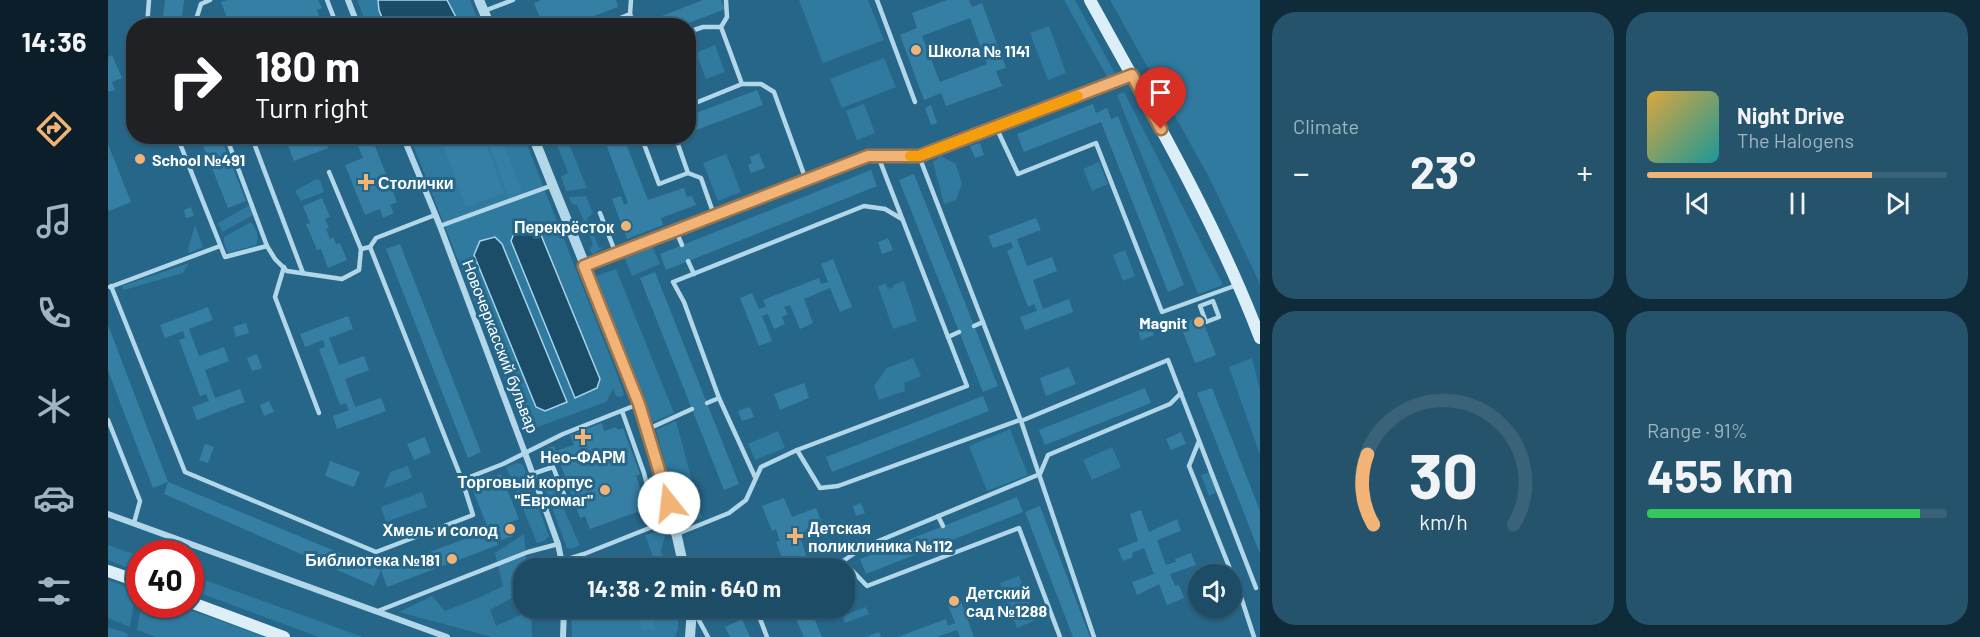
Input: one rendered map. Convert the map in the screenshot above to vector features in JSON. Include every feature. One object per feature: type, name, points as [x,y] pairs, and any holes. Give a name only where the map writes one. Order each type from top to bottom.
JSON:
[{"type":"main road","points":[[1090,0],[1213,226],[1260,338]]},
{"type":"main road","points":[[108,571],[126,577]]},
{"type":"main road","points":[[204,607],[284,637]]},
{"type":"street","points":[[348,0],[355,18]]},
{"type":"street","points":[[479,0],[487,18]]},
{"type":"street","name":"Новочеркасский бульвар","points":[[406,144],[440,226],[525,453],[561,558]]},
{"type":"street","points":[[536,144],[648,429],[682,558]]},
{"type":"street","points":[[108,514],[447,637]]},
{"type":"street","points":[[562,637],[563,618]]},
{"type":"street","points":[[690,637],[691,618]]},
{"type":"lane","points":[[148,18],[149,0]]},
{"type":"lane","points":[[196,18],[201,2],[210,0]]},
{"type":"lane","points":[[327,0],[334,18]]},
{"type":"lane","points":[[484,11],[513,0]]},
{"type":"lane","points":[[631,0],[631,18]]},
{"type":"lane","points":[[721,27],[727,17],[726,0]]},
{"type":"lane","points":[[877,0],[915,102]]},
{"type":"lane","points":[[620,18],[630,14]]},
{"type":"lane","points":[[696,29],[721,27]]},
{"type":"lane","points":[[721,27],[742,84]]},
{"type":"lane","points":[[584,266],[868,156],[919,156],[1132,75]]},
{"type":"lane","points":[[696,103],[742,84],[760,84],[774,92],[806,180]]},
{"type":"lane","points":[[996,127],[1018,174],[1096,143],[1162,312],[1239,285]]},
{"type":"lane","points":[[180,144],[225,257],[267,246]]},
{"type":"lane","points":[[229,144],[267,246],[275,259],[287,271],[342,279],[359,270],[361,249],[329,172]]},
{"type":"lane","points":[[254,144],[303,273]]},
{"type":"lane","points":[[644,144],[659,184],[688,173],[701,178],[714,215]]},
{"type":"lane","points":[[678,144],[688,173]]},
{"type":"lane","points":[[677,534],[729,513],[746,500],[761,467],[797,450],[967,386],[878,156]]},
{"type":"lane","points":[[919,156],[1040,474],[1094,637]]},
{"type":"lane","points":[[440,226],[553,185]]},
{"type":"lane","points":[[755,477],[719,398],[684,302],[673,282],[864,206],[885,209],[902,219]]},
{"type":"lane","points":[[600,213],[616,254]]},
{"type":"lane","points":[[361,249],[370,247],[376,238],[435,215]]},
{"type":"lane","points":[[676,231],[682,245]]},
{"type":"lane","points":[[220,246],[109,287],[184,472],[376,552],[474,515],[370,247]]},
{"type":"lane","points":[[688,261],[694,274]]},
{"type":"lane","points":[[284,267],[275,297],[319,413]]},
{"type":"lane","points":[[1205,297],[1208,303]]},
{"type":"lane","points":[[1213,301],[1219,317],[1206,322],[1200,306],[1208,303],[1213,301]]},
{"type":"lane","points":[[974,326],[982,322]]},
{"type":"lane","points":[[948,338],[959,332]]},
{"type":"lane","points":[[797,450],[820,488],[838,486],[1020,420],[1168,360],[1256,588]]},
{"type":"lane","points":[[848,558],[864,547],[1040,474],[1048,455],[1170,404],[1181,393]]},
{"type":"lane","points":[[707,403],[719,398]]},
{"type":"lane","points":[[462,480],[563,434],[639,404]]},
{"type":"lane","points":[[648,429],[692,410]]},
{"type":"lane","points":[[622,411],[644,473],[657,524]]},
{"type":"lane","points":[[108,420],[140,501],[134,523]]},
{"type":"lane","points":[[1199,440],[1188,466],[1240,594],[1254,637]]},
{"type":"lane","points":[[532,474],[553,467],[567,502]]},
{"type":"lane","points":[[938,516],[943,526]]},
{"type":"lane","points":[[571,558],[673,519]]},
{"type":"lane","points":[[855,574],[867,586],[1019,528],[1060,637]]},
{"type":"lane","points":[[948,541],[953,553]]},
{"type":"lane","points":[[377,611],[528,552],[558,544]]},
{"type":"lane","points":[[698,618],[708,637]]},
{"type":"lane","points":[[760,618],[767,637]]},
{"type":"shaded area","points":[[357,0],[378,0],[382,18],[364,18]]},
{"type":"shaded area","points":[[378,0],[447,0],[456,18],[382,18]]},
{"type":"shaded area","points":[[447,0],[470,0],[477,18],[456,18]]},
{"type":"shaded area","points":[[799,0],[868,0],[884,40],[823,63]]},
{"type":"shaded area","points":[[1064,0],[1075,0],[1117,77],[1109,80]]},
{"type":"shaded area","points":[[1110,0],[1260,0],[1260,284],[1209,177]]},
{"type":"shaded area","points":[[1049,26],[1066,73],[1048,80],[1030,33]]},
{"type":"shaded area","points":[[715,45],[725,72],[706,79],[696,53]]},
{"type":"shaded area","points":[[884,58],[896,87],[842,108],[830,79]]},
{"type":"shaded area","points":[[1124,92],[1223,285],[1198,294],[1117,95]]},
{"type":"shaded area","points":[[864,104],[875,133],[857,140],[846,111]]},
{"type":"shaded area","points":[[413,144],[527,144],[624,394],[621,397],[616,396],[613,389],[606,402],[535,428],[521,421]]},
{"type":"shaded area","points":[[557,144],[569,144],[587,188],[566,191],[561,176],[568,173]]},
{"type":"shaded area","points":[[726,154],[741,192],[718,201],[703,163]]},
{"type":"shaded area","points":[[941,156],[956,164],[962,184],[956,200],[944,204],[933,162]]},
{"type":"shaded area","points":[[1099,162],[1108,184],[1092,191],[1083,169]]},
{"type":"shaded area","points":[[316,179],[320,180],[324,192],[301,201],[295,191]]},
{"type":"shaded area","points":[[586,196],[593,214],[587,218],[599,248],[604,247],[594,254],[591,253],[590,249],[593,244],[577,205],[572,204],[569,197]]},
{"type":"shaded area","points":[[250,205],[253,215],[222,232],[218,223]]},
{"type":"shaded area","points":[[251,222],[257,233],[256,245],[228,253],[224,237]]},
{"type":"shaded area","points":[[195,225],[203,247],[189,253],[188,249]]},
{"type":"shaded area","points":[[527,225],[534,225],[539,230],[600,379],[597,388],[575,398],[511,241],[515,231]]},
{"type":"shaded area","points":[[495,237],[502,244],[567,402],[545,411],[536,407],[474,255],[480,241]]},
{"type":"shaded area","points":[[652,246],[660,264],[632,276],[624,257]]},
{"type":"shaded area","points":[[1125,250],[1135,276],[1123,281],[1113,255]]},
{"type":"shaded area","points":[[189,263],[183,273],[124,290],[122,286]]},
{"type":"shaded area","points":[[616,269],[674,413],[653,422],[596,276]]},
{"type":"shaded area","points":[[904,281],[917,321],[893,329],[878,286],[886,283],[888,289]]},
{"type":"shaded area","points":[[913,358],[921,376],[904,383],[905,391],[879,400],[874,386],[887,368]]},
{"type":"shaded area","points":[[1252,358],[1260,390],[1260,455],[1229,367]]},
{"type":"shaded area","points":[[676,421],[702,518],[682,526],[656,430]]},
{"type":"shaded area","points":[[1010,429],[1028,475],[987,491],[969,446]]},
{"type":"shaded area","points":[[778,431],[785,448],[755,460],[748,444]]},
{"type":"shaded area","points":[[1112,447],[1121,467],[1092,480],[1083,460]]},
{"type":"shaded area","points":[[518,463],[523,465],[549,536],[537,543],[506,467]]},
{"type":"shaded area","points":[[408,466],[412,478],[384,488],[390,472]]},
{"type":"shaded area","points":[[1209,472],[1217,492],[1209,496],[1201,475]]},
{"type":"shaded area","points":[[546,476],[550,479],[580,545],[571,549],[567,548],[541,478]]},
{"type":"shaded area","points":[[422,492],[427,507],[386,522],[381,507]]},
{"type":"shaded area","points":[[664,530],[665,536],[661,550],[663,558],[653,558],[645,535]]},
{"type":"shaded area","points":[[524,534],[526,558],[513,558],[513,597],[490,610],[496,626],[514,618],[531,618],[532,637],[492,637],[399,612],[432,596],[445,611],[503,586],[495,553]]},
{"type":"shaded area","points":[[108,545],[126,551],[126,567],[108,560]]},
{"type":"shaded area","points":[[1019,576],[1036,620],[1017,628],[1000,583]]},
{"type":"shaded area","points":[[108,580],[126,586],[126,618],[131,618],[130,627],[108,618]]},
{"type":"shaded area","points":[[204,580],[363,637],[319,637],[204,595]]},
{"type":"shaded area","points":[[866,607],[869,614],[845,623],[843,618],[855,618],[855,611]]},
{"type":"shaded area","points":[[204,615],[266,637],[156,637],[137,630],[139,618],[204,618]]},
{"type":"shaded area","points":[[571,618],[678,618],[675,637],[572,637]]},
{"type":"shaded area","points":[[108,627],[129,634],[127,637],[108,637]]},
{"type":"building","points":[[165,0],[184,0],[182,18],[163,18]]},
{"type":"building","points":[[227,0],[318,0],[322,8],[317,10],[320,18],[227,18],[221,2]]},
{"type":"building","points":[[541,0],[616,0],[618,7],[588,18],[540,18],[534,3]]},
{"type":"building","points":[[703,0],[721,0],[725,9],[696,20],[696,18],[656,18]]},
{"type":"building","name":"Школа № 1141","points":[[947,0],[969,0],[972,7],[982,3],[1006,68],[996,71],[1002,86],[946,106],[941,93],[924,100],[900,35],[917,28],[912,13]],"holes":[[[970,18],[987,64],[940,82],[922,36]]]},
{"type":"building","points":[[112,55],[122,78],[112,82],[115,90],[108,92],[108,57]]},
{"type":"building","points":[[757,90],[763,105],[696,130],[696,113]]},
{"type":"building","points":[[1093,104],[1096,113],[1107,108],[1111,119],[1118,116],[1184,285],[1168,292],[1101,122],[1024,152],[1017,134]]},
{"type":"building","points":[[931,105],[937,123],[931,125],[925,108]]},
{"type":"building","points":[[980,143],[984,155],[975,158],[970,146]]},
{"type":"building","points":[[108,144],[131,202],[109,211],[108,210]]},
{"type":"building","points":[[202,144],[223,144],[246,201],[228,208]]},
{"type":"building","points":[[288,144],[327,144],[328,148],[294,161]]},
{"type":"building","points":[[357,144],[374,144],[397,202],[390,205],[394,213],[383,218],[380,209],[365,215],[345,165],[363,158]]},
{"type":"building","points":[[443,144],[486,144],[504,193],[466,207]]},
{"type":"building","points":[[489,144],[504,144],[522,193],[509,198]]},
{"type":"building","points":[[606,144],[626,144],[648,200],[684,188],[687,197],[692,196],[696,205],[661,218],[663,225],[627,239],[612,199],[621,196],[624,205],[628,203]]},
{"type":"building","points":[[759,153],[765,168],[751,173],[748,165],[752,163],[750,157]]},
{"type":"building","points":[[871,170],[877,186],[666,270],[660,254]]},
{"type":"building","points":[[914,174],[998,386],[983,392],[899,180]]},
{"type":"building","points":[[322,198],[330,217],[325,219],[330,239],[333,237],[336,244],[340,243],[347,260],[328,268],[321,249],[317,250],[306,224],[310,223],[303,206]]},
{"type":"building","points":[[191,207],[194,216],[186,218],[184,210]]},
{"type":"building","points":[[1036,218],[1041,230],[1017,239],[1027,266],[1052,257],[1057,271],[1033,280],[1043,309],[1069,299],[1073,312],[1025,330],[1020,317],[1037,311],[1034,304],[1028,307],[1007,251],[1013,248],[1011,242],[993,248],[988,236]]},
{"type":"building","points":[[888,238],[893,250],[882,254],[878,242]]},
{"type":"building","points":[[400,244],[481,452],[468,458],[386,249]]},
{"type":"building","points":[[833,259],[852,307],[840,312],[830,288],[804,299],[813,323],[800,329],[790,305],[784,307],[788,314],[782,317],[785,324],[774,329],[768,314],[762,316],[772,341],[759,346],[740,298],[752,293],[759,309],[766,307],[763,300],[819,278],[821,284],[828,282],[821,264]]},
{"type":"building","points":[[655,272],[739,484],[724,490],[640,278]]},
{"type":"building","points":[[208,307],[213,320],[189,329],[199,356],[224,347],[229,361],[205,370],[215,398],[240,389],[245,402],[197,420],[192,407],[209,401],[206,394],[200,396],[179,340],[185,338],[183,331],[165,338],[160,325]]},
{"type":"building","points":[[348,316],[353,329],[329,338],[339,365],[364,356],[369,370],[345,379],[355,407],[381,398],[386,411],[337,429],[333,416],[349,410],[346,403],[340,405],[319,349],[325,347],[323,340],[305,347],[300,334]]},
{"type":"building","points":[[1201,316],[1216,355],[1195,363],[1180,324]]},
{"type":"building","points":[[246,323],[249,333],[236,337],[233,327]]},
{"type":"building","points":[[108,325],[168,482],[153,488],[108,371]]},
{"type":"building","points":[[1150,325],[1154,335],[1141,340],[1138,330]]},
{"type":"building","points":[[257,354],[262,368],[252,371],[247,358]]},
{"type":"building","points":[[1069,367],[1076,384],[1046,396],[1040,378]]},
{"type":"building","points":[[804,383],[809,398],[780,410],[774,394]]},
{"type":"building","points":[[1145,388],[1151,403],[1045,445],[1039,430]]},
{"type":"building","points":[[1212,388],[1260,511],[1260,554],[1197,393]]},
{"type":"building","points":[[983,396],[989,411],[832,472],[826,457]]},
{"type":"building","points":[[269,401],[274,412],[264,416],[260,405]]},
{"type":"building","points":[[750,407],[754,417],[742,421],[738,411]]},
{"type":"building","name":"Торговый корпус \"Евромаг\"","points":[[602,423],[604,431],[616,427],[618,430],[623,428],[640,474],[636,476],[646,504],[638,507],[640,511],[590,529],[585,516],[580,518],[556,451],[574,445],[570,435]]},
{"type":"building","points":[[1181,432],[1186,444],[1171,450],[1166,439]]},
{"type":"building","points":[[425,437],[431,453],[414,460],[407,444]]},
{"type":"building","points":[[205,444],[214,447],[208,463],[199,460]]},
{"type":"building","points":[[554,446],[558,459],[547,462],[543,450]]},
{"type":"building","points":[[330,461],[360,472],[354,487],[325,476]]},
{"type":"building","points":[[501,474],[519,519],[508,523],[513,536],[499,541],[492,528],[498,545],[387,587],[381,570],[489,530],[471,486]]},
{"type":"building","points":[[168,482],[381,570],[374,586],[164,494]]},
{"type":"building","points":[[1017,497],[1023,512],[866,574],[860,559]]},
{"type":"building","name":"Детская поликлиника №112","points":[[784,498],[792,517],[816,508],[825,531],[801,540],[807,558],[782,558],[776,542],[780,541],[776,529],[772,531],[762,506]]},
{"type":"building","points":[[861,503],[865,513],[856,516],[853,506]]},
{"type":"building","points":[[1040,506],[1090,637],[1073,637],[1025,512]]},
{"type":"building","points":[[1141,510],[1149,532],[1177,519],[1181,531],[1157,540],[1166,565],[1191,553],[1196,564],[1188,564],[1188,568],[1170,574],[1175,586],[1179,585],[1184,598],[1167,605],[1159,584],[1137,595],[1132,582],[1154,574],[1144,548],[1132,553],[1133,557],[1123,561],[1118,549],[1138,541],[1130,514]]},
{"type":"building","points":[[961,601],[974,637],[960,637],[957,630],[937,637],[898,637],[946,619],[948,626],[955,623],[948,605]]},
{"type":"building","points":[[638,618],[653,618],[654,629],[642,631]]},
{"type":"building","points":[[814,618],[822,637],[804,637],[796,619]]},
{"type":"building","points":[[742,619],[750,637],[730,637],[725,627]]},
{"type":"building","points":[[879,632],[881,637],[866,637]]},
{"type":"slow traffic","points":[[910,156],[919,156],[1078,96]]},
{"type":"place","name":"Школа № 1141","points":[[916,50]]},
{"type":"place","name":"School №491","points":[[140,159]]},
{"type":"place","name":"Столички","points":[[366,182]]},
{"type":"place","name":"Перекрёсток","points":[[626,226]]},
{"type":"place","name":"Magnit","points":[[1199,322]]},
{"type":"place","name":"Нео-ФАРМ","points":[[583,437]]},
{"type":"place","name":"Торговый корпус \"Евромаг\"","points":[[605,490]]},
{"type":"place","name":"Хмель и солод","points":[[510,529]]},
{"type":"place","name":"Детская поликлиника №112","points":[[795,536]]},
{"type":"place","name":"Библиотека №181","points":[[452,559]]},
{"type":"place","name":"Детский сад №1288","points":[[954,601]]},
{"type":"route","points":[[669,503],[648,429],[584,266],[868,156],[919,156],[1132,75],[1161,129]]}]
